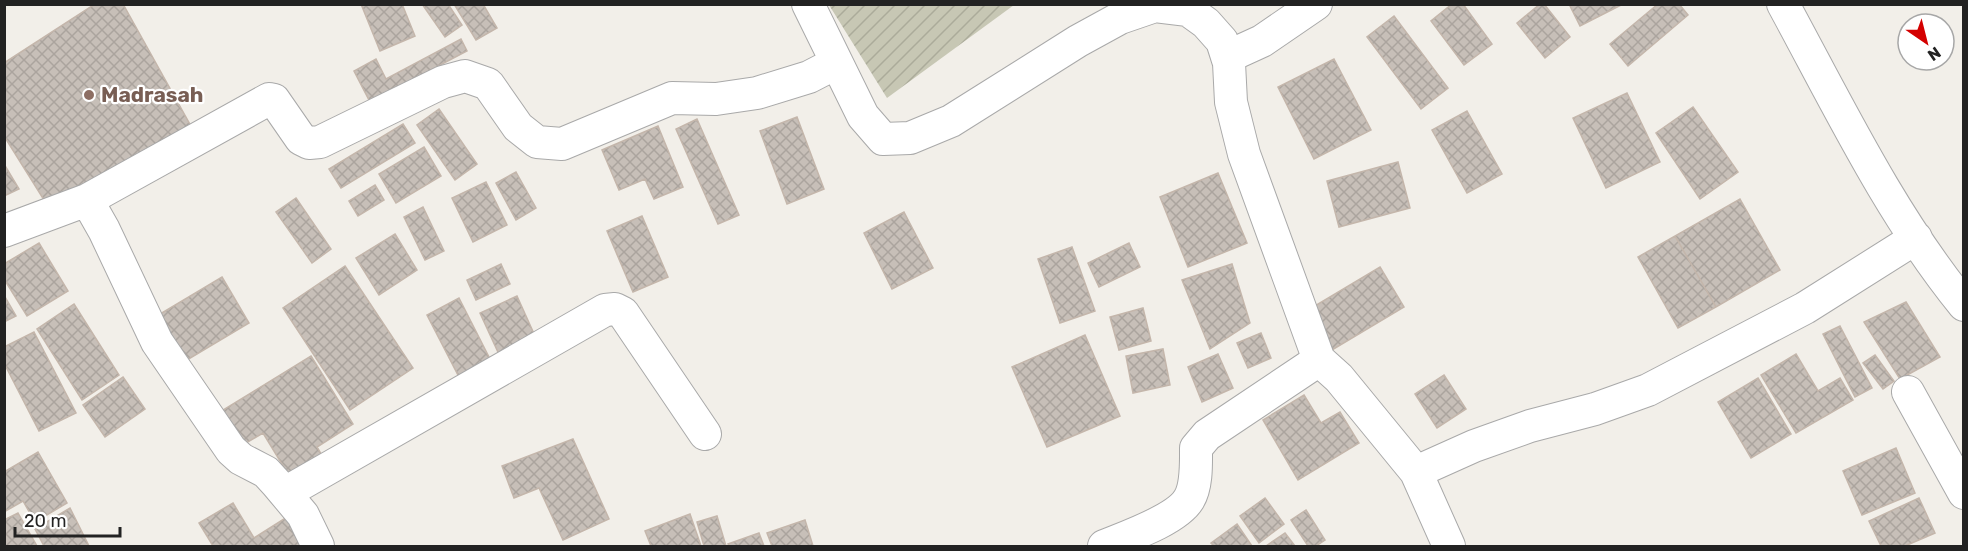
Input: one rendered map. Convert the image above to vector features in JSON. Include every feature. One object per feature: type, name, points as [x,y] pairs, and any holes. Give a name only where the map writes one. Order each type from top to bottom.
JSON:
[{"type":"street","points":[[808,4],[863,116],[883,140],[910,138],[951,121],[1078,41],[1120,18],[1155,6],[1188,10],[1206,23],[1222,41],[1229,63],[1232,102],[1244,154],[1318,360],[1339,378],[1416,472],[1449,546]]},
{"type":"street","points":[[1227,57],[1262,40],[1316,4]]},
{"type":"street","points":[[1783,4],[1861,149],[1936,270],[1964,305]]},
{"type":"street","points":[[4,231],[87,200],[269,99],[274,100],[301,139],[309,143],[320,142],[443,82],[465,76],[488,84],[518,127],[537,142],[562,144],[672,98],[716,99],[757,93],[809,77],[836,63]]},
{"type":"street","points":[[87,200],[104,230],[157,342],[231,450],[241,459],[266,472],[303,515],[318,546]]},
{"type":"street","points":[[1416,472],[1474,446],[1530,426],[1595,409],[1648,390],[1805,308],[1916,238]]},
{"type":"street","points":[[285,493],[605,310],[615,309],[623,313],[705,434]]},
{"type":"street","points":[[1104,546],[1170,518],[1189,499],[1196,470],[1196,448],[1207,435],[1318,360]]},
{"type":"street","points":[[1908,392],[1964,493]]},
{"type":"shaded area","points":[[829,5],[1014,5],[887,98]]},
{"type":"building","name":"Madrasah","points":[[95,4],[123,4],[192,128],[49,208],[4,136],[4,63]]},
{"type":"building","points":[[361,4],[402,4],[415,36],[380,51]]},
{"type":"building","points":[[422,4],[448,4],[462,25],[445,37]]},
{"type":"building","points":[[454,4],[483,4],[497,28],[476,40]]},
{"type":"building","points":[[1452,4],[1463,4],[1492,44],[1464,65],[1431,21]]},
{"type":"building","points":[[1540,4],[1544,4],[1570,37],[1545,58],[1517,23]]},
{"type":"building","points":[[1569,4],[1623,4],[1580,26]]},
{"type":"building","points":[[1658,4],[1679,4],[1688,15],[1628,66],[1610,44]]},
{"type":"building","points":[[1394,16],[1448,88],[1421,109],[1367,37]]},
{"type":"building","points":[[461,39],[467,51],[370,102],[354,71],[376,59],[386,79]]},
{"type":"building","points":[[1334,59],[1371,130],[1314,159],[1278,87]]},
{"type":"building","points":[[1627,93],[1660,162],[1606,188],[1573,118]]},
{"type":"building","points":[[1693,107],[1738,172],[1700,199],[1656,133]]},
{"type":"building","points":[[439,109],[477,164],[455,180],[417,125]]},
{"type":"building","points":[[1467,111],[1502,174],[1467,193],[1432,130]]},
{"type":"building","points":[[797,117],[824,189],[787,204],[760,131]]},
{"type":"building","points":[[697,119],[739,215],[718,224],[676,129]]},
{"type":"building","points":[[403,124],[415,143],[341,188],[329,169]]},
{"type":"building","points":[[658,126],[683,187],[654,199],[645,179],[619,190],[602,150]]},
{"type":"building","points":[[424,147],[441,176],[396,203],[379,174]]},
{"type":"building","points":[[1398,162],[1410,208],[1339,227],[1327,181]]},
{"type":"building","points":[[4,164],[19,189],[4,196]]},
{"type":"building","points":[[516,172],[536,208],[516,220],[496,183]]},
{"type":"building","points":[[1218,173],[1247,243],[1188,267],[1160,197]]},
{"type":"building","points":[[486,182],[507,225],[473,242],[452,198]]},
{"type":"building","points":[[375,185],[384,200],[358,216],[349,201]]},
{"type":"building","points":[[296,198],[331,249],[312,263],[276,212]]},
{"type":"building","points":[[1740,199],[1780,270],[1716,307],[1675,236]]},
{"type":"building","points":[[423,207],[444,251],[425,260],[404,217]]},
{"type":"building","points":[[904,212],[933,268],[892,289],[864,233]]},
{"type":"building","points":[[642,216],[668,277],[633,292],[607,231]]},
{"type":"building","points":[[395,234],[417,270],[379,295],[356,258]]},
{"type":"building","points":[[1675,236],[1716,307],[1678,328],[1638,257]]},
{"type":"building","points":[[39,243],[68,291],[27,316],[4,279],[4,264]]},
{"type":"building","points":[[1129,243],[1140,267],[1099,287],[1088,263]]},
{"type":"building","points":[[1072,247],[1095,311],[1060,323],[1038,259]]},
{"type":"building","points":[[501,264],[510,284],[476,300],[467,280]]},
{"type":"building","points":[[1232,264],[1250,323],[1210,349],[1182,280]]},
{"type":"building","points":[[345,266],[413,368],[350,410],[283,308]]},
{"type":"building","points":[[1380,267],[1404,307],[1327,353],[1303,313]]},
{"type":"building","points":[[222,277],[249,323],[182,363],[155,317]]},
{"type":"building","points":[[4,295],[16,316],[4,322]]},
{"type":"building","points":[[517,296],[540,347],[503,363],[480,313]]},
{"type":"building","points":[[459,298],[492,363],[460,379],[427,315]]},
{"type":"building","points":[[1906,302],[1940,357],[1900,379],[1864,322]]},
{"type":"building","points":[[74,304],[119,375],[82,400],[37,329]]},
{"type":"building","points":[[1143,308],[1151,341],[1119,350],[1110,317]]},
{"type":"building","points":[[1840,326],[1872,388],[1855,397],[1823,334]]},
{"type":"building","points":[[34,332],[76,413],[39,431],[4,363],[4,347]]},
{"type":"building","points":[[1261,333],[1271,358],[1248,368],[1237,343]]},
{"type":"building","points":[[1085,335],[1120,416],[1047,447],[1012,367]]},
{"type":"building","points":[[1163,349],[1170,385],[1133,393],[1126,356]]},
{"type":"building","points":[[1218,354],[1233,388],[1202,402],[1188,367]]},
{"type":"building","points":[[1796,354],[1818,391],[1840,378],[1853,400],[1796,433],[1761,375]]},
{"type":"building","points":[[1875,355],[1894,381],[1883,389],[1863,363]]},
{"type":"building","points":[[311,356],[353,424],[317,447],[324,459],[291,479],[263,433],[236,449],[215,415]]},
{"type":"building","points":[[1444,375],[1466,409],[1437,428],[1415,394]]},
{"type":"building","points":[[123,377],[145,409],[105,437],[83,405]]},
{"type":"building","points":[[1758,378],[1791,434],[1751,458],[1718,402]]},
{"type":"building","points":[[1304,395],[1321,423],[1340,412],[1359,443],[1298,480],[1263,420]]},
{"type":"building","points":[[573,439],[609,519],[563,540],[539,488],[514,498],[502,466]]},
{"type":"building","points":[[1896,448],[1915,493],[1862,515],[1843,471]]},
{"type":"building","points":[[38,452],[67,503],[35,522],[23,501],[4,512],[4,472]]},
{"type":"building","points":[[1265,498],[1284,524],[1259,543],[1240,516]]},
{"type":"building","points":[[1919,498],[1935,533],[1905,546],[1881,546],[1869,521]]},
{"type":"building","points":[[233,503],[254,538],[287,517],[305,546],[213,546],[199,523]]},
{"type":"building","points":[[70,508],[89,546],[44,546],[35,529]]},
{"type":"building","points":[[1306,510],[1325,540],[1316,546],[1308,546],[1291,520]]},
{"type":"building","points":[[18,513],[37,546],[4,546],[4,520]]},
{"type":"building","points":[[690,514],[701,546],[651,546],[645,531]]},
{"type":"building","points":[[717,516],[726,546],[704,546],[697,522]]},
{"type":"building","points":[[805,520],[813,546],[772,546],[767,533]]},
{"type":"building","points":[[1237,524],[1252,546],[1214,546],[1211,543]]},
{"type":"building","points":[[759,533],[764,546],[729,546],[728,544]]},
{"type":"building","points":[[1285,533],[1295,546],[1266,546]]},
{"type":"place","name":"Madrasah","points":[[89,95]]}]
